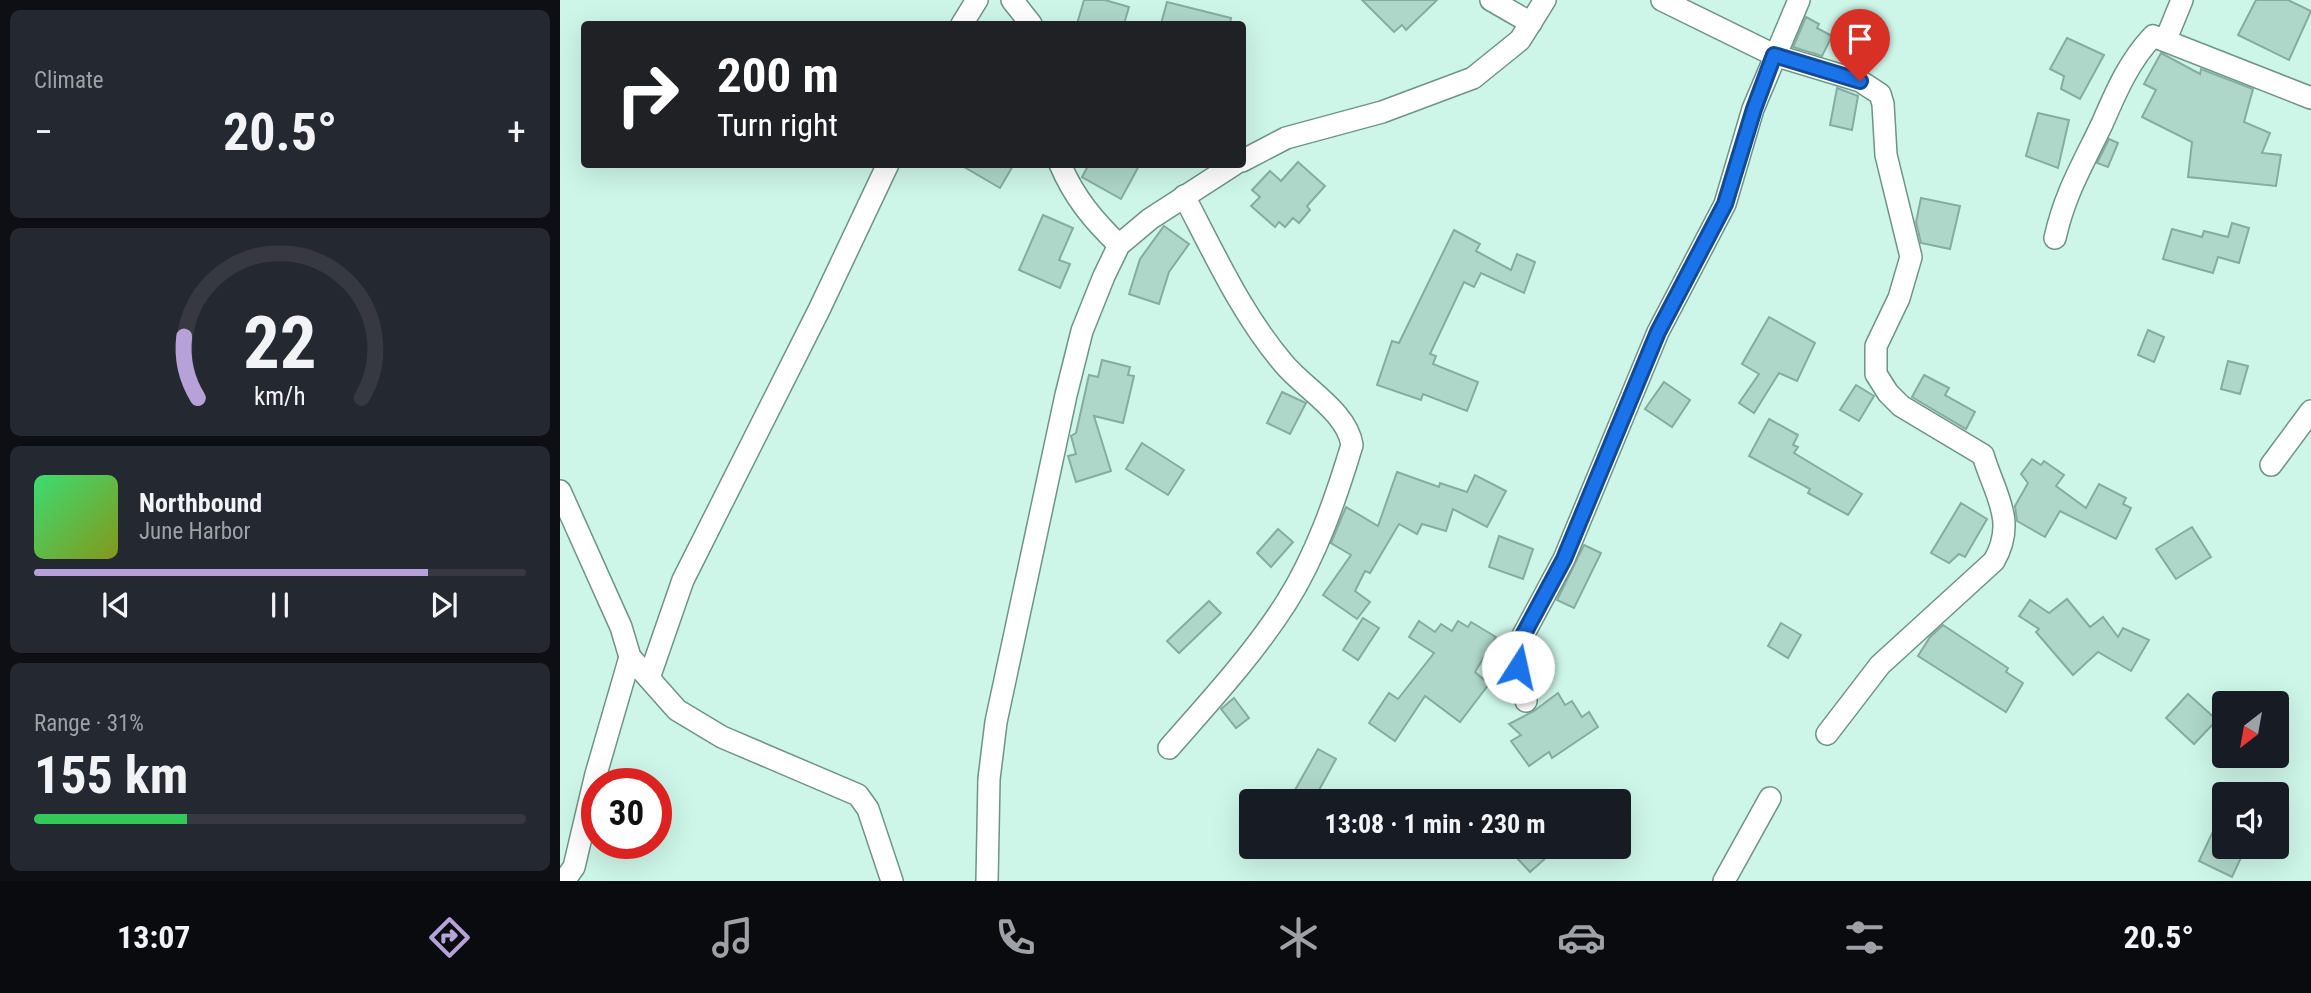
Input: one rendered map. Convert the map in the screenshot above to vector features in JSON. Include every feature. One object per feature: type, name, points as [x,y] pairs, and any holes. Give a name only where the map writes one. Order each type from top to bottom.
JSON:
[{"type":"street","points":[[964,21],[977,0]]},
{"type":"street","points":[[1012,0],[1029,21]]},
{"type":"street","points":[[1491,0],[1531,23]]},
{"type":"street","points":[[1246,158],[1286,138],[1382,111],[1473,78],[1520,40],[1545,0]]},
{"type":"street","points":[[1662,0],[1774,55],[1860,81],[1880,94],[1886,155],[1911,257],[1899,298],[1876,346],[1877,374],[1888,393],[1901,406],[1983,455],[2007,524],[2004,544],[1994,561],[1880,665],[1827,734]]},
{"type":"street","points":[[1526,701],[1518,667],[1520,641],[1564,559],[1658,332],[1725,204],[1754,109],[1774,55],[1799,0]]},
{"type":"street","points":[[2166,38],[2182,0]]},
{"type":"street","points":[[2055,238],[2063,201],[2138,52],[2153,36],[2166,38],[2252,77],[2311,98]]},
{"type":"street","points":[[649,678],[683,580],[820,310],[886,168]]},
{"type":"street","points":[[1062,168],[1070,189],[1092,219],[1119,245]]},
{"type":"street","points":[[987,881],[989,779],[996,722],[1082,331],[1119,245],[1150,219],[1229,168]]},
{"type":"street","points":[[1168,748],[1249,656],[1288,600],[1320,533],[1352,445],[1350,432],[1299,381],[1265,339],[1184,197]]},
{"type":"street","points":[[2272,465],[2311,411]]},
{"type":"street","points":[[560,491],[621,627],[630,657],[677,710],[722,737],[858,795],[868,809],[892,881]]},
{"type":"street","points":[[570,876],[630,657]]},
{"type":"street","points":[[1724,881],[1770,798]]},
{"type":"building","points":[[1084,0],[1105,0],[1129,7],[1125,21],[1078,21]]},
{"type":"building","points":[[1362,0],[1437,0],[1406,30],[1402,25],[1394,32]]},
{"type":"building","points":[[2256,0],[2288,0],[2311,11],[2289,60],[2238,35]]},
{"type":"building","points":[[1167,2],[1231,18],[1230,21],[1162,21]]},
{"type":"building","points":[[1806,17],[1819,24],[1817,28],[1832,36],[1822,56],[1793,47]]},
{"type":"building","points":[[2067,38],[2104,55],[2080,99],[2061,89],[2064,76],[2050,69]]},
{"type":"building","points":[[2161,53],[2200,74],[2201,69],[2253,89],[2244,122],[2270,133],[2262,153],[2281,155],[2276,186],[2188,177],[2192,142],[2142,117],[2156,90],[2144,84]]},
{"type":"building","points":[[1837,88],[1858,96],[1852,130],[1830,125]]},
{"type":"building","points":[[2038,113],[2069,120],[2058,168],[2026,156]]},
{"type":"building","points":[[2109,139],[2118,143],[2108,167],[2097,163]]},
{"type":"building","points":[[1298,162],[1325,186],[1307,206],[1310,210],[1299,223],[1293,218],[1285,227],[1279,222],[1275,227],[1251,206],[1260,197],[1252,190],[1270,171],[1281,181]]},
{"type":"building","points":[[966,168],[1012,168],[1000,188]]},
{"type":"building","points":[[1087,168],[1138,168],[1121,199],[1082,177]]},
{"type":"building","points":[[1921,198],[1960,206],[1950,249],[1921,243],[1916,222]]},
{"type":"building","points":[[1043,215],[1073,228],[1059,260],[1070,264],[1060,288],[1019,270]]},
{"type":"building","points":[[2232,223],[2249,228],[2239,263],[2218,257],[2213,273],[2163,259],[2172,229],[2202,237],[2204,231],[2228,237]]},
{"type":"building","points":[[1164,226],[1189,244],[1169,272],[1159,304],[1129,294],[1140,259]]},
{"type":"building","points":[[1454,230],[1480,244],[1476,251],[1511,270],[1517,254],[1535,262],[1524,293],[1481,273],[1474,287],[1464,282],[1430,354],[1436,356],[1433,364],[1478,382],[1467,411],[1423,394],[1421,400],[1377,385],[1392,341],[1399,343]]},
{"type":"building","points":[[1769,317],[1815,343],[1797,381],[1779,373],[1754,413],[1739,403],[1759,374],[1742,364]]},
{"type":"building","points":[[2148,330],[2164,337],[2154,362],[2138,355]]},
{"type":"building","points":[[1102,360],[1130,367],[1128,375],[1134,376],[1123,423],[1094,416],[1111,471],[1076,482],[1068,456],[1076,454],[1071,436],[1076,433],[1089,375],[1098,377]]},
{"type":"building","points":[[2228,361],[2248,366],[2240,394],[2221,389]]},
{"type":"building","points":[[1924,375],[1949,388],[1945,395],[1975,412],[1966,429],[1912,397]]},
{"type":"building","points":[[1664,382],[1690,400],[1672,427],[1645,409]]},
{"type":"building","points":[[1856,385],[1874,396],[1859,421],[1840,410]]},
{"type":"building","points":[[1282,392],[1306,403],[1290,434],[1267,423]]},
{"type":"building","points":[[1769,419],[1798,435],[1793,445],[1798,447],[1794,453],[1862,494],[1848,515],[1808,493],[1810,489],[1749,456]]},
{"type":"building","points":[[1142,443],[1184,470],[1168,495],[1126,469]]},
{"type":"building","points":[[2032,459],[2041,465],[2044,461],[2064,475],[2056,486],[2086,508],[2099,484],[2126,498],[2123,504],[2131,508],[2116,539],[2060,511],[2045,537],[2017,521],[2015,506],[2028,483],[2021,474]]},
{"type":"building","points":[[1397,472],[1439,487],[1440,483],[1467,492],[1475,475],[1506,491],[1487,527],[1453,509],[1446,531],[1422,524],[1417,534],[1399,524],[1370,573],[1365,571],[1355,591],[1370,602],[1357,619],[1323,595],[1351,555],[1331,543],[1346,507],[1378,526]]},
{"type":"building","points":[[1961,503],[1987,519],[1965,557],[1959,554],[1949,563],[1931,553]]},
{"type":"building","points":[[2192,527],[2211,557],[2176,579],[2156,549]]},
{"type":"building","points":[[1278,529],[1293,542],[1271,567],[1257,553]]},
{"type":"building","points":[[1499,536],[1533,549],[1523,579],[1489,567]]},
{"type":"building","points":[[1584,545],[1601,553],[1574,608],[1557,600]]},
{"type":"building","points":[[2067,599],[2090,627],[2103,617],[2118,637],[2123,628],[2149,640],[2131,671],[2098,652],[2073,675],[2036,632],[2039,629],[2019,616],[2030,600],[2049,613]]},
{"type":"building","points":[[1209,601],[1221,613],[1179,653],[1167,641]]},
{"type":"building","points":[[1363,618],[1379,628],[1358,660],[1343,650]]},
{"type":"building","points":[[1419,621],[1435,632],[1441,624],[1452,631],[1458,621],[1468,627],[1471,622],[1496,637],[1475,672],[1489,684],[1460,722],[1425,696],[1395,741],[1369,723],[1389,693],[1398,699],[1434,653],[1409,637]]},
{"type":"building","points":[[1781,623],[1801,635],[1788,658],[1768,646]]},
{"type":"building","points":[[1943,625],[2008,668],[2006,672],[2023,683],[2006,712],[1918,656],[1930,637]]},
{"type":"building","points":[[1558,693],[1565,705],[1572,701],[1582,717],[1589,712],[1598,727],[1552,758],[1549,752],[1529,766],[1511,741],[1521,735],[1509,724],[1534,711]]},
{"type":"building","points":[[2188,694],[2212,716],[2212,725],[2194,744],[2166,718]]},
{"type":"building","points":[[1234,698],[1249,718],[1236,728],[1221,709]]},
{"type":"building","points":[[1318,749],[1336,759],[1320,789],[1296,789]]},
{"type":"building","points":[[2212,833],[2212,859],[2240,859],[2232,877],[2199,861]]},
{"type":"building","points":[[1518,859],[1545,859],[1530,872]]},
{"type":"route","points":[[1518,667],[1520,641],[1564,559],[1658,332],[1725,204],[1754,109],[1774,55],[1860,81]]}]
